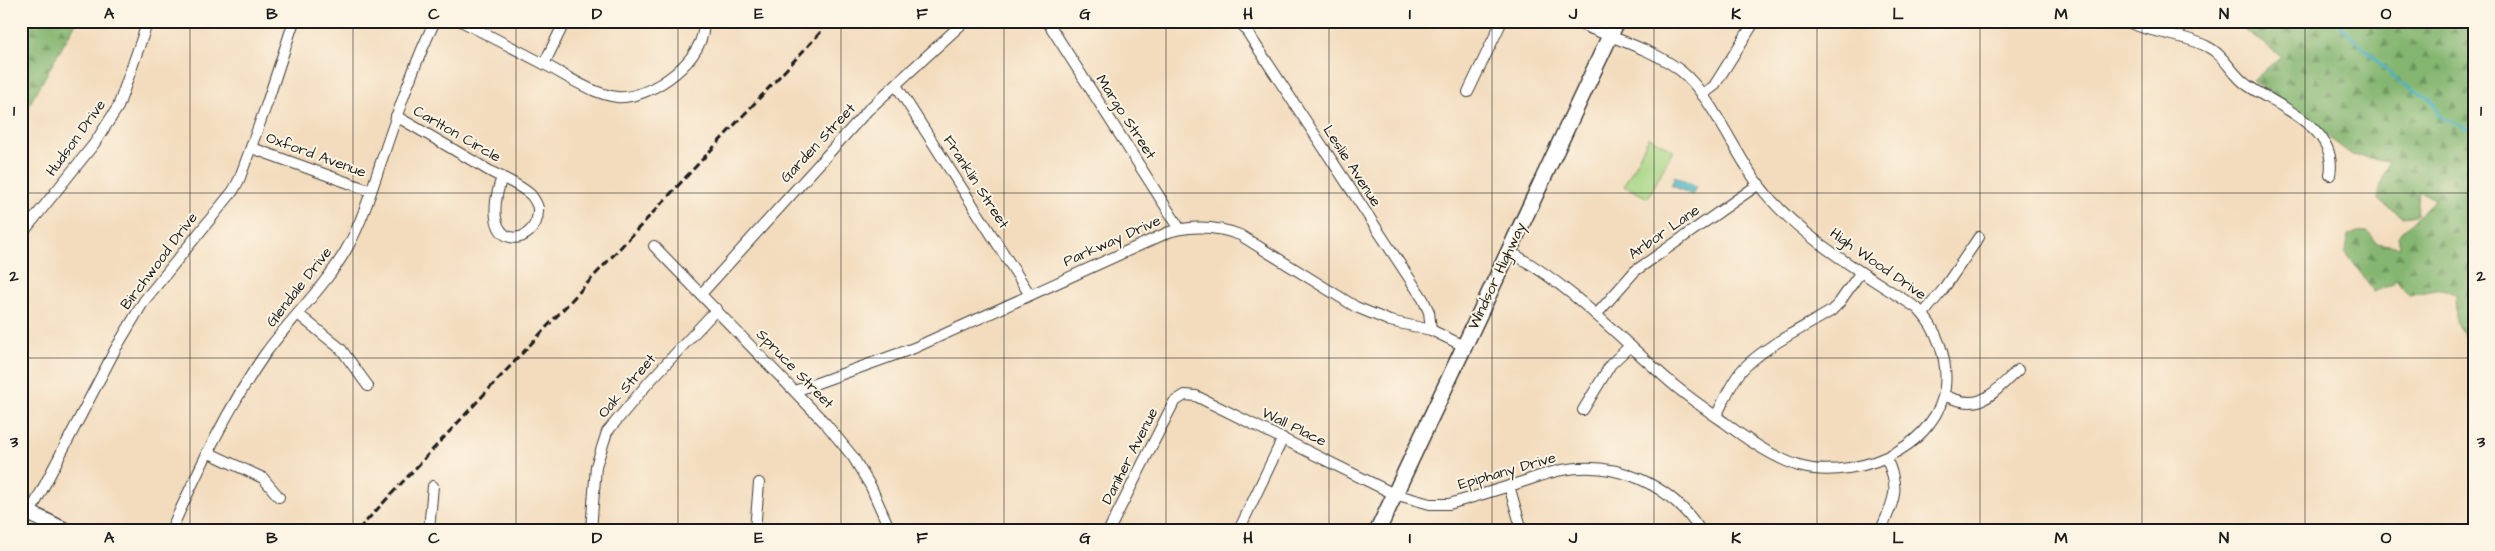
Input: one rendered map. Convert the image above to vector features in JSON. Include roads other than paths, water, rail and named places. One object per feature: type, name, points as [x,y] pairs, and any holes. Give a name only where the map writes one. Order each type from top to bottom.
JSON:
[{"type":"main road","name":"Windsor Highway","points":[[1378,530],[1616,21]]},
{"type":"main road","points":[[26,511],[64,530]]},
{"type":"street","name":"Hudson Drive","points":[[21,235],[105,129],[118,107],[148,21]]},
{"type":"street","name":"Birchwood Drive","points":[[26,511],[144,301],[232,191],[252,148],[294,21]]},
{"type":"street","name":"Glendale Drive","points":[[171,530],[207,452],[235,399],[267,352],[327,279],[346,250],[358,226],[396,116],[435,21]]},
{"type":"street","points":[[461,21],[598,92],[618,97],[637,95],[663,82],[686,63],[702,43],[705,32],[703,21]]},
{"type":"street","points":[[544,64],[566,21]]},
{"type":"street","name":"Garden Street","points":[[702,293],[868,110],[964,21]]},
{"type":"street","name":"Margo Street","points":[[1047,21],[1180,229]]},
{"type":"street","name":"Leslie Avenue","points":[[1240,21],[1423,299],[1429,312],[1431,330]]},
{"type":"street","points":[[1468,92],[1502,21]]},
{"type":"street","name":"High Wood Drive","points":[[1508,251],[1539,268],[1596,315],[1677,388],[1784,460],[1801,466],[1820,469],[1856,466],[1886,458],[1907,446],[1923,432],[1944,396],[1946,378],[1943,353],[1934,331],[1923,314],[1909,303],[1860,273],[1782,210],[1759,184],[1702,95],[1682,72],[1660,58],[1574,21]]},
{"type":"street","points":[[2126,21],[2139,28],[2208,46],[2246,84],[2307,123],[2320,138],[2331,158],[2330,175]]},
{"type":"street","points":[[1702,95],[1714,86],[1753,24]]},
{"type":"street","name":"Franklin Street","points":[[896,85],[1030,295]]},
{"type":"street","name":"Carlton Circle","points":[[396,116],[502,177],[531,195],[536,203],[536,219],[527,234],[520,238],[512,238],[503,234],[495,221],[496,198],[502,177]]},
{"type":"street","name":"Oxford Avenue","points":[[252,148],[371,191]]},
{"type":"street","name":"Arbor Lane","points":[[1596,315],[1635,271],[1759,184]]},
{"type":"street","name":"Parkway Drive","points":[[795,391],[914,348],[1114,255],[1180,229],[1198,226],[1222,228],[1240,234],[1356,306],[1390,321],[1431,330],[1464,346]]},
{"type":"street","points":[[1923,314],[1942,291],[1979,237]]},
{"type":"street","name":"Spruce Street","points":[[654,246],[702,293],[795,391],[853,457],[871,487],[890,530]]},
{"type":"street","points":[[1716,416],[1732,385],[1744,369],[1766,352],[1831,311],[1840,303],[1860,273]]},
{"type":"street","name":"Oak Street","points":[[591,530],[596,466],[607,432],[649,382],[717,309]]},
{"type":"street","points":[[298,314],[341,349],[368,386]]},
{"type":"street","points":[[1583,410],[1611,364],[1630,346]]},
{"type":"street","points":[[1944,396],[1960,403],[1979,403],[2018,370]]},
{"type":"street","name":"Wall Place","points":[[1179,397],[1185,395],[1196,396],[1394,494]]},
{"type":"street","name":"Daniher Avenue","points":[[1109,530],[1165,418],[1179,397]]},
{"type":"street","points":[[1238,530],[1282,438]]},
{"type":"street","points":[[207,452],[263,478],[279,497]]},
{"type":"street","points":[[1881,530],[1896,487],[1894,475],[1886,458]]},
{"type":"street","name":"Epiphany Drive","points":[[1394,494],[1440,506],[1562,470],[1596,468],[1626,473],[1662,490],[1677,502],[1700,530]]},
{"type":"street","points":[[755,530],[759,483]]},
{"type":"street","points":[[429,530],[433,486]]},
{"type":"street","points":[[1509,486],[1522,530]]},
{"type":"water","points":[[1675,176],[1696,187],[1692,195],[1671,185]]},
{"type":"waterway","points":[[2331,21],[2339,24],[2399,82],[2430,98],[2442,117],[2465,128],[2474,128]]},
{"type":"railway","points":[[358,530],[831,21]]}]
